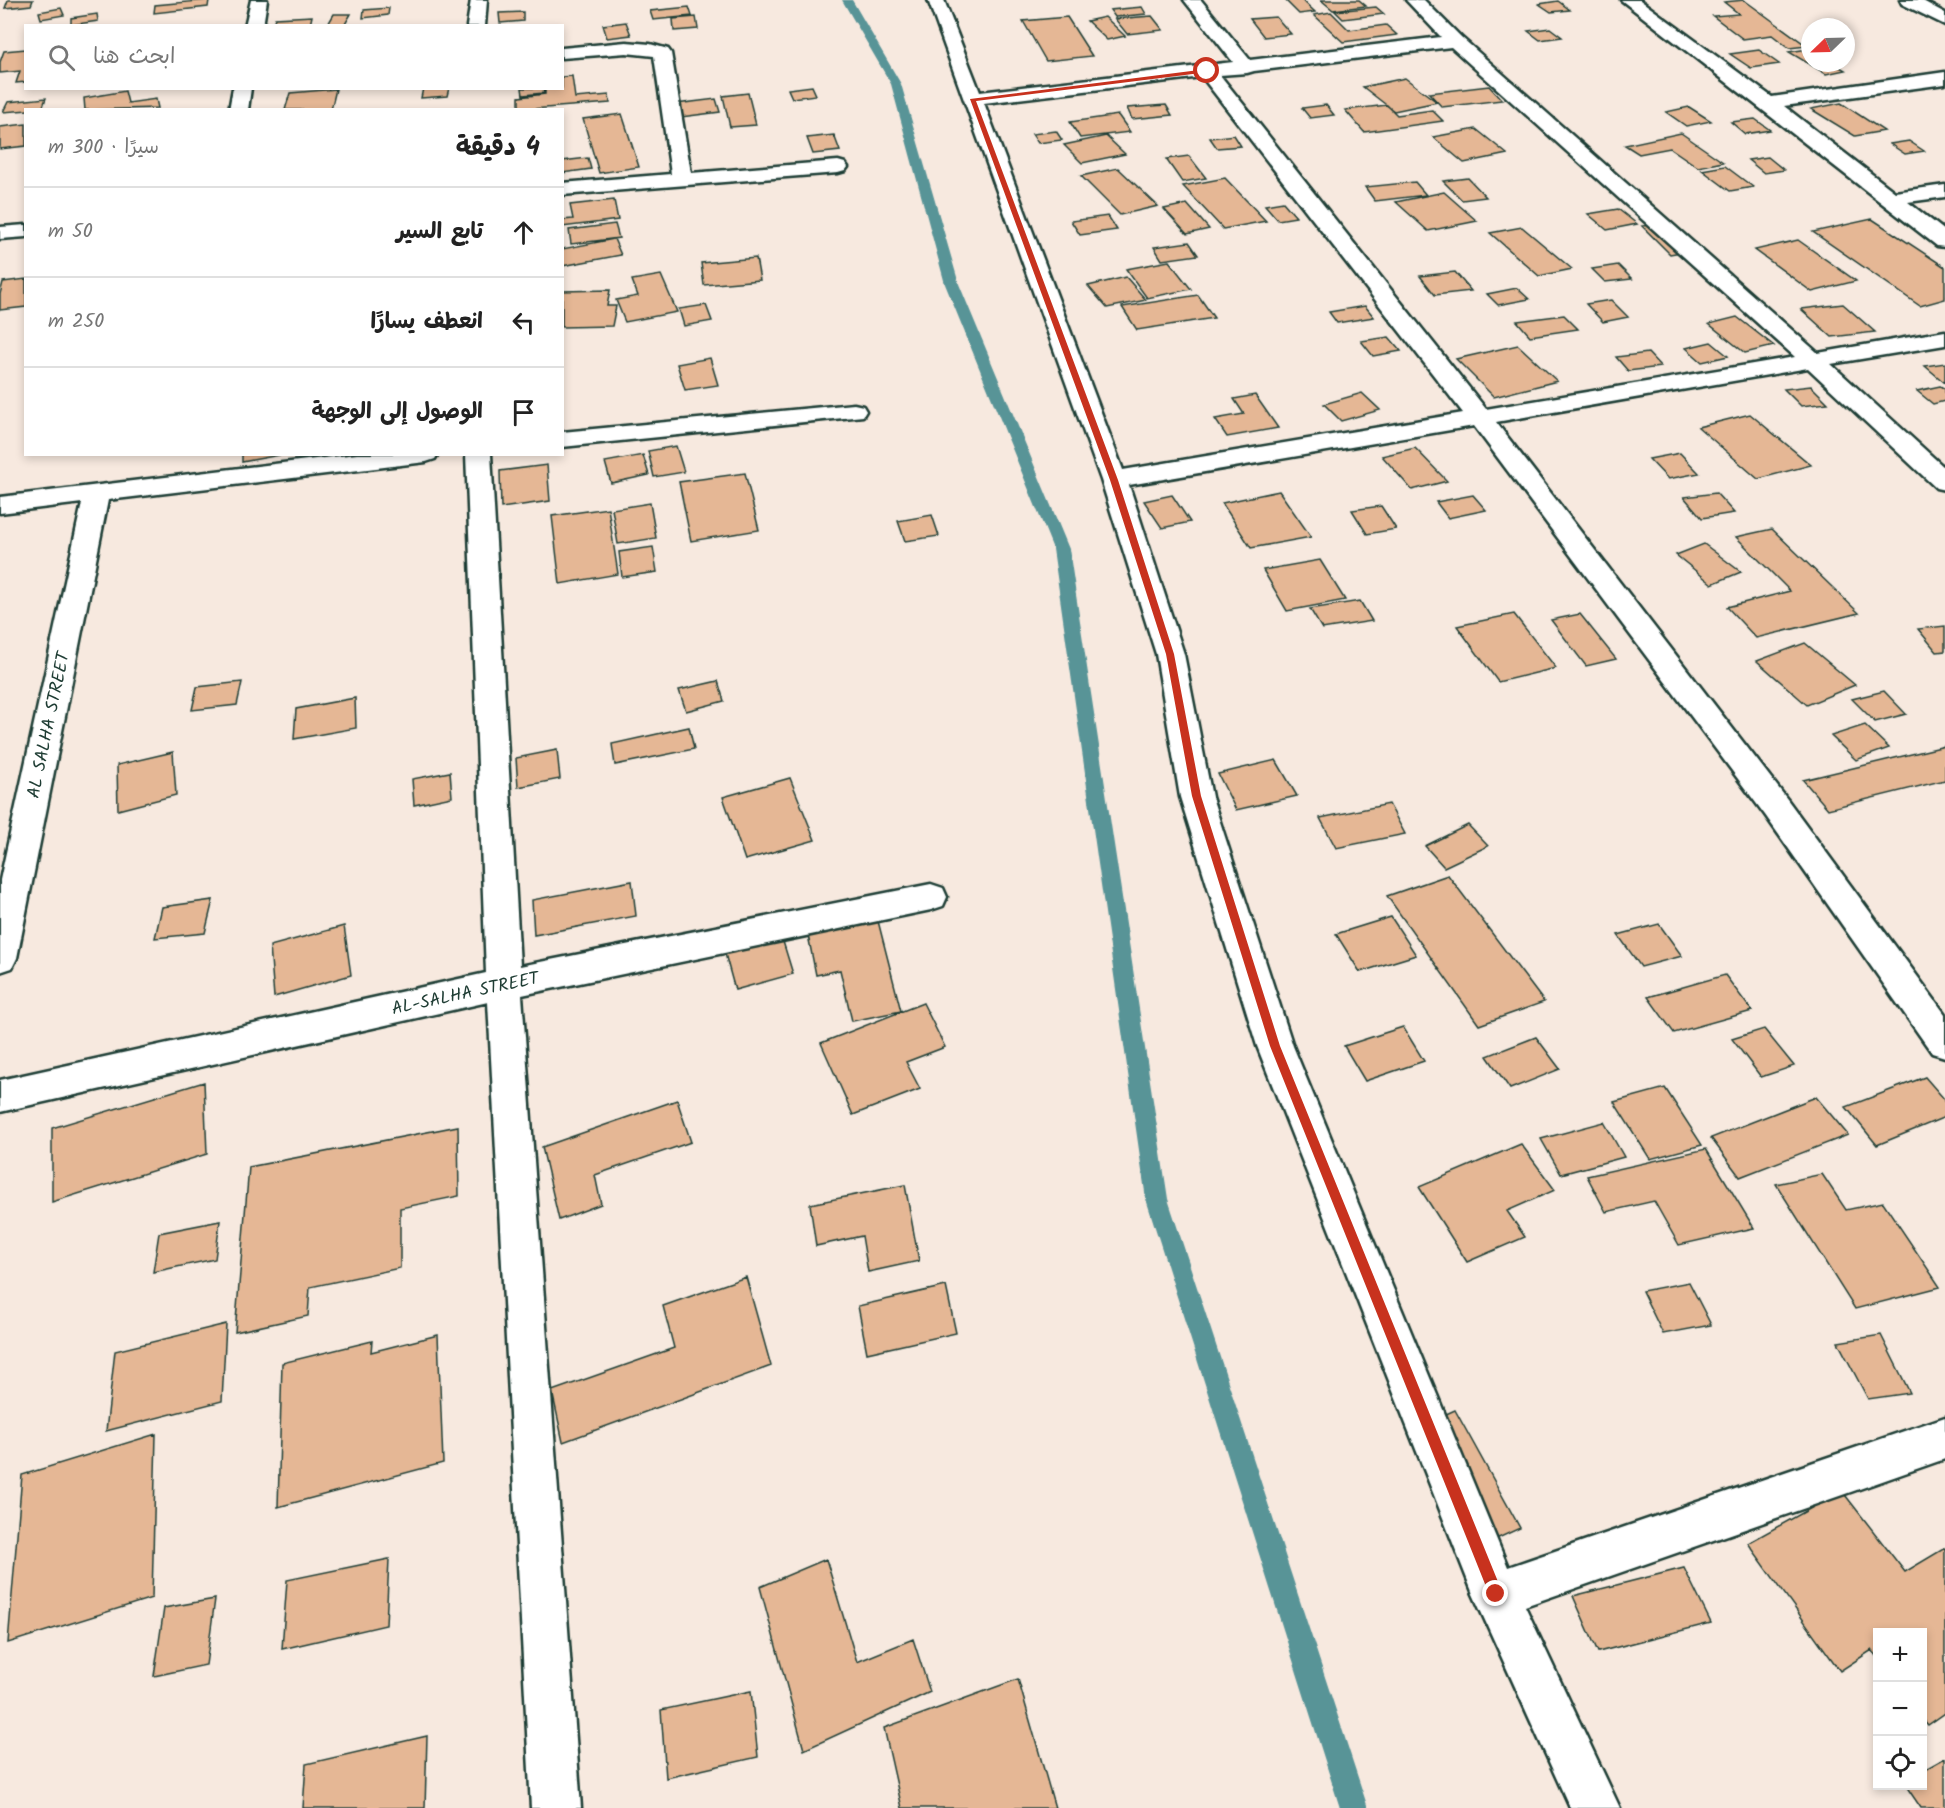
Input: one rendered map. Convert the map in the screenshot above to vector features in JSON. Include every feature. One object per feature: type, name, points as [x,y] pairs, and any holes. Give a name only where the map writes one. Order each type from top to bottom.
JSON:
[{"type":"street","points":[[254,24],[259,0]]},
{"type":"street","points":[[476,24],[479,0]]},
{"type":"street","points":[[936,0],[1114,480],[1170,654],[1196,796],[1275,1046],[1496,1594],[1595,1808]]},
{"type":"street","points":[[1192,0],[1247,68]]},
{"type":"street","points":[[1414,0],[1455,41],[1814,361],[1945,482]]},
{"type":"street","points":[[1629,0],[1768,103],[1945,241]]},
{"type":"street","points":[[1908,0],[1945,20]]},
{"type":"street","points":[[972,99],[1247,68],[1455,41]]},
{"type":"street","points":[[564,53],[634,48],[662,52],[682,181]]},
{"type":"street","points":[[1207,71],[1481,419],[1776,807],[1945,1042]]},
{"type":"street","points":[[1768,103],[1945,78]]},
{"type":"street","points":[[238,108],[242,90]]},
{"type":"street","points":[[564,189],[682,181],[838,166]]},
{"type":"street","points":[[1889,199],[1945,191]]},
{"type":"street","points":[[0,233],[24,231]]},
{"type":"street","points":[[1114,480],[1945,339]]},
{"type":"street","points":[[564,440],[854,411]]},
{"type":"street","points":[[0,505],[409,456]]},
{"type":"street","points":[[478,456],[504,984],[556,1808]]},
{"type":"street","name":"AL SALHA STREET","points":[[0,958],[97,492]]},
{"type":"street","name":"AL-SALHA STREET","points":[[0,1096],[504,984],[931,897]]},
{"type":"street","points":[[1496,1594],[1945,1438]]},
{"type":"building","points":[[8,0],[33,0],[31,5],[5,8]]},
{"type":"building","points":[[209,0],[208,7],[154,13],[155,5]]},
{"type":"building","points":[[1285,0],[1302,0],[1315,12],[1299,14]]},
{"type":"building","points":[[1321,0],[1359,0],[1366,6],[1333,10]]},
{"type":"building","points":[[1744,0],[1801,42],[1801,47],[1789,48],[1772,35],[1743,39],[1713,16],[1739,14],[1724,2]]},
{"type":"building","points":[[1558,1],[1570,10],[1551,12],[1539,4]]},
{"type":"building","points":[[689,7],[692,16],[653,20],[650,11]]},
{"type":"building","points":[[1142,7],[1146,14],[1115,17],[1110,10]]},
{"type":"building","points":[[1376,7],[1384,14],[1343,19],[1335,11]]},
{"type":"building","points":[[61,8],[64,15],[41,19],[39,12]]},
{"type":"building","points":[[389,8],[388,15],[363,18],[364,10]]},
{"type":"building","points":[[523,12],[523,21],[500,23],[499,13]]},
{"type":"building","points":[[1331,12],[1349,30],[1386,25],[1397,35],[1343,42],[1314,15]]},
{"type":"building","points":[[97,14],[98,21],[71,24],[71,18]]},
{"type":"building","points":[[334,14],[351,14],[345,24],[328,24]]},
{"type":"building","points":[[312,16],[310,24],[273,24],[275,18]]},
{"type":"building","points":[[1152,16],[1163,30],[1127,34],[1115,19]]},
{"type":"building","points":[[696,17],[698,29],[674,31],[673,19]]},
{"type":"building","points":[[1067,17],[1092,56],[1046,61],[1023,21]]},
{"type":"building","points":[[1105,17],[1125,36],[1107,40],[1087,21]]},
{"type":"building","points":[[1276,17],[1291,34],[1264,37],[1250,19]]},
{"type":"building","points":[[626,22],[631,35],[607,38],[603,25]]},
{"type":"building","points":[[1550,28],[1562,37],[1540,40],[1528,31]]},
{"type":"building","points":[[24,49],[24,82],[16,83],[20,71],[0,73],[0,62],[4,51]]},
{"type":"building","points":[[1759,50],[1779,64],[1751,68],[1730,54]]},
{"type":"building","points":[[1801,50],[1801,59],[1789,52]]},
{"type":"building","points":[[572,76],[575,98],[609,95],[610,103],[519,108],[519,97],[545,94],[545,90],[564,90],[564,77]]},
{"type":"building","points":[[1405,78],[1437,102],[1394,111],[1363,87]]},
{"type":"building","points":[[812,86],[816,95],[792,98],[788,89]]},
{"type":"building","points":[[1489,86],[1502,100],[1442,107],[1429,93]]},
{"type":"building","points":[[336,90],[331,108],[286,108],[290,93]]},
{"type":"building","points":[[423,90],[448,90],[447,96],[421,98]]},
{"type":"building","points":[[522,90],[543,90],[544,93],[523,95]]},
{"type":"building","points":[[125,91],[128,103],[156,99],[158,108],[85,108],[84,98]]},
{"type":"building","points":[[748,93],[756,125],[730,127],[723,96]]},
{"type":"building","points":[[46,98],[42,108],[24,108],[24,110],[3,112],[8,102]]},
{"type":"building","points":[[716,99],[720,112],[673,118],[668,105]]},
{"type":"building","points":[[1841,103],[1884,131],[1855,136],[1811,109]]},
{"type":"building","points":[[1166,105],[1172,115],[1132,119],[1127,108]]},
{"type":"building","points":[[1326,105],[1334,115],[1310,118],[1302,108]]},
{"type":"building","points":[[1387,105],[1397,115],[1432,110],[1443,121],[1364,132],[1345,110]]},
{"type":"building","points":[[1689,107],[1711,121],[1686,126],[1666,112]]},
{"type":"building","points":[[622,114],[639,167],[599,173],[583,119]]},
{"type":"building","points":[[1118,115],[1130,132],[1080,138],[1070,122]]},
{"type":"building","points":[[1755,119],[1770,130],[1745,134],[1731,122]]},
{"type":"building","points":[[24,124],[24,146],[0,149],[0,127]]},
{"type":"building","points":[[1476,129],[1507,154],[1464,163],[1433,137]]},
{"type":"building","points":[[1056,131],[1062,140],[1038,143],[1032,134]]},
{"type":"building","points":[[1681,133],[1723,162],[1698,167],[1670,148],[1639,154],[1625,145]]},
{"type":"building","points":[[834,135],[840,151],[813,154],[807,138]]},
{"type":"building","points":[[1234,135],[1241,146],[1217,148],[1210,138]]},
{"type":"building","points":[[1106,136],[1125,154],[1082,163],[1064,145]]},
{"type":"building","points":[[1909,141],[1924,151],[1905,154],[1890,144]]},
{"type":"building","points":[[1189,156],[1206,178],[1182,182],[1166,159]]},
{"type":"building","points":[[1768,157],[1784,170],[1764,173],[1748,160]]},
{"type":"building","points":[[588,158],[591,169],[564,173],[564,161]]},
{"type":"building","points":[[1725,166],[1753,187],[1730,191],[1702,170]]},
{"type":"building","points":[[1118,168],[1158,206],[1120,215],[1081,176]]},
{"type":"building","points":[[1225,178],[1266,221],[1223,229],[1183,186]]},
{"type":"building","points":[[1468,178],[1486,197],[1462,200],[1443,181]]},
{"type":"building","points":[[1415,182],[1426,195],[1375,201],[1365,187]]},
{"type":"building","points":[[1444,192],[1477,221],[1428,231],[1396,202]]},
{"type":"building","points":[[614,200],[618,220],[564,227],[564,220],[573,219],[570,205]]},
{"type":"building","points":[[1283,202],[1296,217],[1278,220],[1265,205]]},
{"type":"building","points":[[1187,204],[1209,229],[1187,234],[1164,209]]},
{"type":"building","points":[[1618,209],[1637,224],[1607,230],[1588,214]]},
{"type":"building","points":[[1108,216],[1117,230],[1080,235],[1071,221]]},
{"type":"building","points":[[1872,219],[1945,267],[1945,299],[1920,306],[1813,232]]},
{"type":"building","points":[[615,224],[619,238],[571,244],[569,230]]},
{"type":"building","points":[[1659,224],[1687,251],[1670,254],[1642,226]]},
{"type":"building","points":[[1522,227],[1572,269],[1539,276],[1490,233]]},
{"type":"building","points":[[614,239],[621,255],[564,266],[564,249]]},
{"type":"building","points":[[1798,240],[1856,281],[1812,292],[1755,250]]},
{"type":"building","points":[[1189,242],[1198,255],[1162,260],[1154,247]]},
{"type":"building","points":[[756,258],[760,280],[704,285],[701,263]]},
{"type":"building","points":[[1169,261],[1191,289],[1147,298],[1126,269]]},
{"type":"building","points":[[1618,265],[1632,279],[1605,282],[1592,269]]},
{"type":"building","points":[[1455,272],[1471,291],[1435,295],[1420,276]]},
{"type":"building","points":[[661,275],[677,312],[625,322],[616,300],[638,296],[632,280]]},
{"type":"building","points":[[1126,277],[1146,300],[1107,308],[1088,286]]},
{"type":"building","points":[[24,279],[24,307],[0,310],[3,282]]},
{"type":"building","points":[[1517,288],[1529,299],[1498,305],[1487,294]]},
{"type":"building","points":[[610,290],[607,306],[616,306],[612,326],[564,327],[564,291]]},
{"type":"building","points":[[1198,295],[1214,318],[1137,330],[1122,307]]},
{"type":"building","points":[[1611,300],[1628,317],[1603,322],[1586,304]]},
{"type":"building","points":[[1843,304],[1875,332],[1832,337],[1801,309]]},
{"type":"building","points":[[706,305],[712,321],[684,326],[679,309]]},
{"type":"building","points":[[1365,306],[1374,317],[1337,323],[1329,312]]},
{"type":"building","points":[[1564,315],[1578,329],[1530,336],[1517,321]]},
{"type":"building","points":[[1737,317],[1774,346],[1745,353],[1709,324]]},
{"type":"building","points":[[1389,337],[1401,351],[1373,356],[1361,341]]},
{"type":"building","points":[[1711,342],[1728,356],[1702,362],[1686,348]]},
{"type":"building","points":[[1518,345],[1557,381],[1494,397],[1456,359]]},
{"type":"building","points":[[1648,353],[1661,367],[1628,371],[1616,357]]},
{"type":"building","points":[[710,358],[718,385],[685,390],[677,364]]},
{"type":"building","points":[[1945,363],[1945,383],[1925,366]]},
{"type":"building","points":[[1811,386],[1828,403],[1801,406],[1784,389]]},
{"type":"building","points":[[1940,386],[1945,389],[1945,401],[1933,404],[1917,391]]},
{"type":"building","points":[[1362,393],[1380,410],[1341,421],[1324,404]]},
{"type":"building","points":[[1255,395],[1278,428],[1227,437],[1215,419],[1244,414],[1234,399]]},
{"type":"building","points":[[1750,414],[1811,465],[1758,479],[1698,427]]},
{"type":"building","points":[[676,446],[684,472],[654,477],[648,451]]},
{"type":"building","points":[[1415,448],[1447,481],[1412,490],[1382,456]]},
{"type":"building","points":[[1680,453],[1699,473],[1668,479],[1649,459]]},
{"type":"building","points":[[643,455],[649,475],[611,483],[605,462]]},
{"type":"building","points":[[242,456],[274,456],[242,462]]},
{"type":"building","points":[[547,465],[550,501],[501,508],[500,471]]},
{"type":"building","points":[[745,473],[759,530],[691,541],[679,482]]},
{"type":"building","points":[[1279,491],[1311,537],[1251,548],[1222,503]]},
{"type":"building","points":[[1716,493],[1734,513],[1702,518],[1684,497]]},
{"type":"building","points":[[1172,495],[1190,522],[1162,528],[1144,501]]},
{"type":"building","points":[[1473,495],[1486,510],[1448,518],[1436,502]]},
{"type":"building","points":[[650,503],[656,538],[618,544],[612,509]]},
{"type":"building","points":[[1381,506],[1396,529],[1367,534],[1352,510]]},
{"type":"building","points":[[608,508],[618,574],[560,584],[552,516]]},
{"type":"building","points":[[932,515],[939,536],[905,541],[898,521]]},
{"type":"building","points":[[1772,529],[1859,613],[1756,638],[1727,607],[1790,591],[1736,537]]},
{"type":"building","points":[[1704,544],[1741,572],[1712,584],[1676,555]]},
{"type":"building","points":[[653,547],[657,572],[622,577],[619,552]]},
{"type":"building","points":[[1320,560],[1345,600],[1287,611],[1263,570]]},
{"type":"building","points":[[1360,601],[1372,621],[1322,629],[1310,609]]},
{"type":"building","points":[[1514,614],[1556,668],[1498,682],[1457,626]]},
{"type":"building","points":[[1580,614],[1616,659],[1586,666],[1551,620]]},
{"type":"building","points":[[1945,626],[1945,651],[1937,652],[1918,629]]},
{"type":"building","points":[[1805,643],[1855,685],[1807,705],[1757,661]]},
{"type":"building","points":[[718,681],[724,701],[686,711],[679,690]]},
{"type":"building","points":[[242,682],[237,705],[192,710],[197,687]]},
{"type":"building","points":[[1884,691],[1906,714],[1875,722],[1852,699]]},
{"type":"building","points":[[355,698],[356,728],[294,739],[296,709]]},
{"type":"building","points":[[1865,725],[1889,748],[1856,760],[1831,736]]},
{"type":"building","points":[[689,727],[694,749],[615,765],[612,744]]},
{"type":"building","points":[[1945,746],[1945,780],[1828,809],[1803,780]]},
{"type":"building","points":[[557,750],[560,779],[518,787],[516,758]]},
{"type":"building","points":[[173,752],[176,795],[118,810],[117,765]]},
{"type":"building","points":[[1276,760],[1297,796],[1236,810],[1218,774]]},
{"type":"building","points":[[450,772],[452,797],[414,805],[412,779]]},
{"type":"building","points":[[790,778],[815,840],[745,860],[723,797]]},
{"type":"building","points":[[1389,804],[1405,834],[1336,848],[1320,818]]},
{"type":"building","points":[[1468,825],[1488,846],[1444,867],[1425,846]]},
{"type":"building","points":[[1448,875],[1544,1002],[1479,1025],[1387,896]]},
{"type":"building","points":[[632,881],[636,916],[534,935],[532,900]]},
{"type":"building","points":[[213,900],[205,933],[155,938],[162,907]]},
{"type":"building","points":[[1391,917],[1416,955],[1360,972],[1336,934]]},
{"type":"building","points":[[878,921],[901,1011],[852,1021],[840,970],[816,975],[808,935]]},
{"type":"building","points":[[1659,924],[1682,956],[1641,967],[1618,935]]},
{"type":"building","points":[[344,926],[351,975],[274,997],[270,946]]},
{"type":"building","points":[[781,935],[793,974],[735,990],[724,950]]},
{"type":"building","points":[[1725,975],[1752,1011],[1674,1033],[1648,997]]},
{"type":"building","points":[[923,1003],[945,1047],[906,1062],[920,1089],[853,1115],[821,1043]]},
{"type":"building","points":[[1403,1027],[1424,1061],[1365,1081],[1344,1046]]},
{"type":"building","points":[[1764,1029],[1794,1066],[1761,1077],[1732,1039]]},
{"type":"building","points":[[1536,1037],[1560,1069],[1510,1089],[1487,1056]]},
{"type":"building","points":[[1925,1077],[1945,1100],[1945,1117],[1877,1145],[1846,1107]]},
{"type":"building","points":[[204,1082],[207,1154],[52,1202],[52,1128]]},
{"type":"building","points":[[1665,1088],[1702,1145],[1650,1159],[1614,1102]]},
{"type":"building","points":[[1816,1097],[1848,1135],[1740,1177],[1711,1138]]},
{"type":"building","points":[[677,1100],[691,1142],[595,1175],[601,1204],[559,1220],[542,1147]]},
{"type":"building","points":[[1604,1122],[1624,1157],[1561,1174],[1541,1139]]},
{"type":"building","points":[[458,1126],[459,1196],[400,1208],[400,1268],[310,1287],[308,1316],[235,1332],[249,1167]]},
{"type":"building","points":[[1521,1144],[1555,1190],[1507,1211],[1525,1237],[1467,1262],[1419,1187]]},
{"type":"building","points":[[1706,1149],[1754,1228],[1679,1245],[1654,1201],[1606,1212],[1587,1176]]},
{"type":"building","points":[[1822,1174],[1846,1210],[1883,1202],[1940,1287],[1855,1309],[1776,1184]]},
{"type":"building","points":[[905,1185],[919,1261],[868,1272],[862,1236],[816,1246],[810,1204]]},
{"type":"building","points":[[220,1221],[215,1259],[153,1272],[159,1233]]},
{"type":"building","points":[[746,1277],[771,1366],[563,1442],[552,1391],[674,1348],[663,1306]]},
{"type":"building","points":[[1689,1282],[1711,1325],[1663,1334],[1642,1291]]},
{"type":"building","points":[[946,1286],[956,1333],[867,1353],[858,1306]]},
{"type":"building","points":[[226,1324],[222,1401],[106,1431],[115,1351]]},
{"type":"building","points":[[438,1335],[443,1463],[278,1507],[282,1363],[372,1341],[371,1352]]},
{"type":"building","points":[[1881,1335],[1910,1393],[1868,1399],[1838,1342]]},
{"type":"building","points":[[1455,1410],[1520,1528],[1479,1547],[1415,1428]]},
{"type":"building","points":[[156,1434],[152,1598],[8,1643],[22,1475]]},
{"type":"building","points":[[1842,1491],[1905,1572],[1945,1548],[1945,1713],[1927,1724],[1927,1628],[1873,1628],[1873,1651],[1840,1671],[1748,1543]]},
{"type":"building","points":[[389,1559],[386,1625],[282,1649],[287,1580]]},
{"type":"building","points":[[826,1559],[857,1662],[913,1639],[930,1692],[804,1750],[760,1587]]},
{"type":"building","points":[[1684,1568],[1711,1623],[1598,1652],[1573,1596]]},
{"type":"building","points":[[215,1599],[206,1665],[154,1676],[164,1608]]},
{"type":"building","points":[[1018,1679],[1055,1808],[902,1808],[884,1728]]},
{"type":"building","points":[[751,1691],[758,1757],[666,1778],[661,1710]]},
{"type":"building","points":[[427,1736],[425,1808],[303,1808],[306,1764]]},
{"type":"building","points":[[1945,1758],[1945,1808],[1921,1808],[1909,1790],[1927,1790],[1927,1768]]},
{"type":"waterway","points":[[847,0],[896,84],[952,284],[1061,549],[1157,1199],[1354,1808]]},
{"type":"route","points":[[1207,71],[972,99],[1114,480],[1170,654],[1196,796],[1275,1046],[1496,1594]]}]
